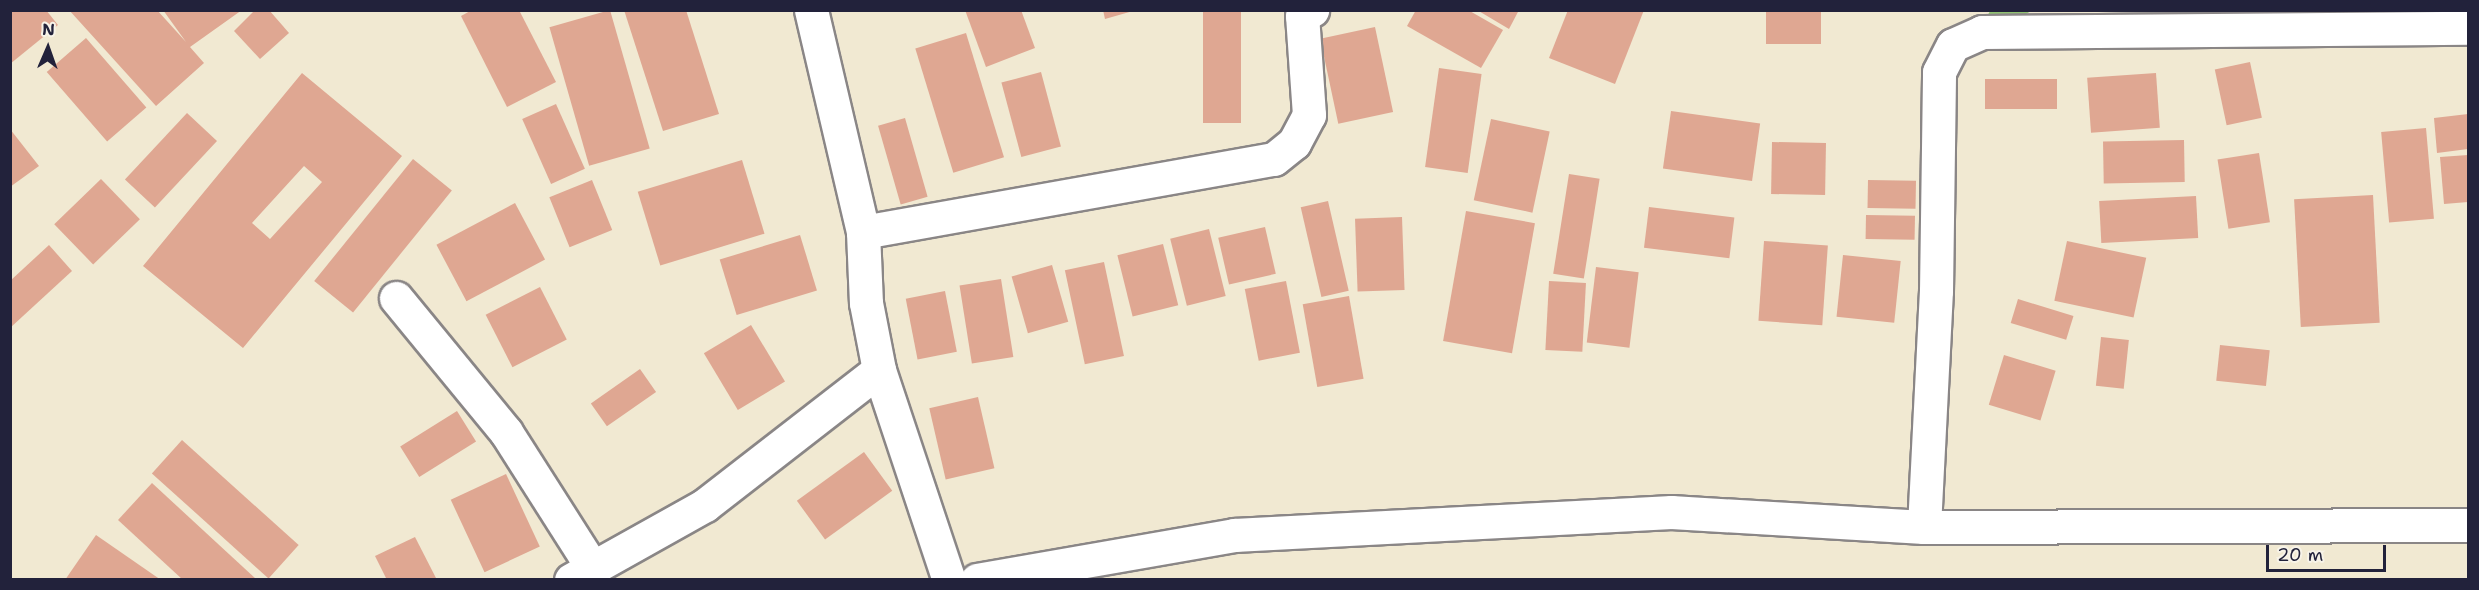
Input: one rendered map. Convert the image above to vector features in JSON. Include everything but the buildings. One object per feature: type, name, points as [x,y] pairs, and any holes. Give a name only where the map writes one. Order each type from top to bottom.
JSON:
[{"type":"street","points":[[811,10],[863,232],[866,303],[879,370],[949,579]]},
{"type":"street","points":[[863,232],[1274,159],[1294,143],[1309,115],[1302,16],[1312,10]]},
{"type":"street","points":[[1924,527],[1936,291],[1939,72],[1953,45],[1982,32],[2469,28]]},
{"type":"street","points":[[396,298],[506,432],[582,575],[705,506],[879,370]]},
{"type":"street","points":[[977,579],[1234,535],[1671,512],[1924,527],[2469,525]]},
{"type":"green space","points":[[1990,11],[2031,11],[1971,48]]}]
